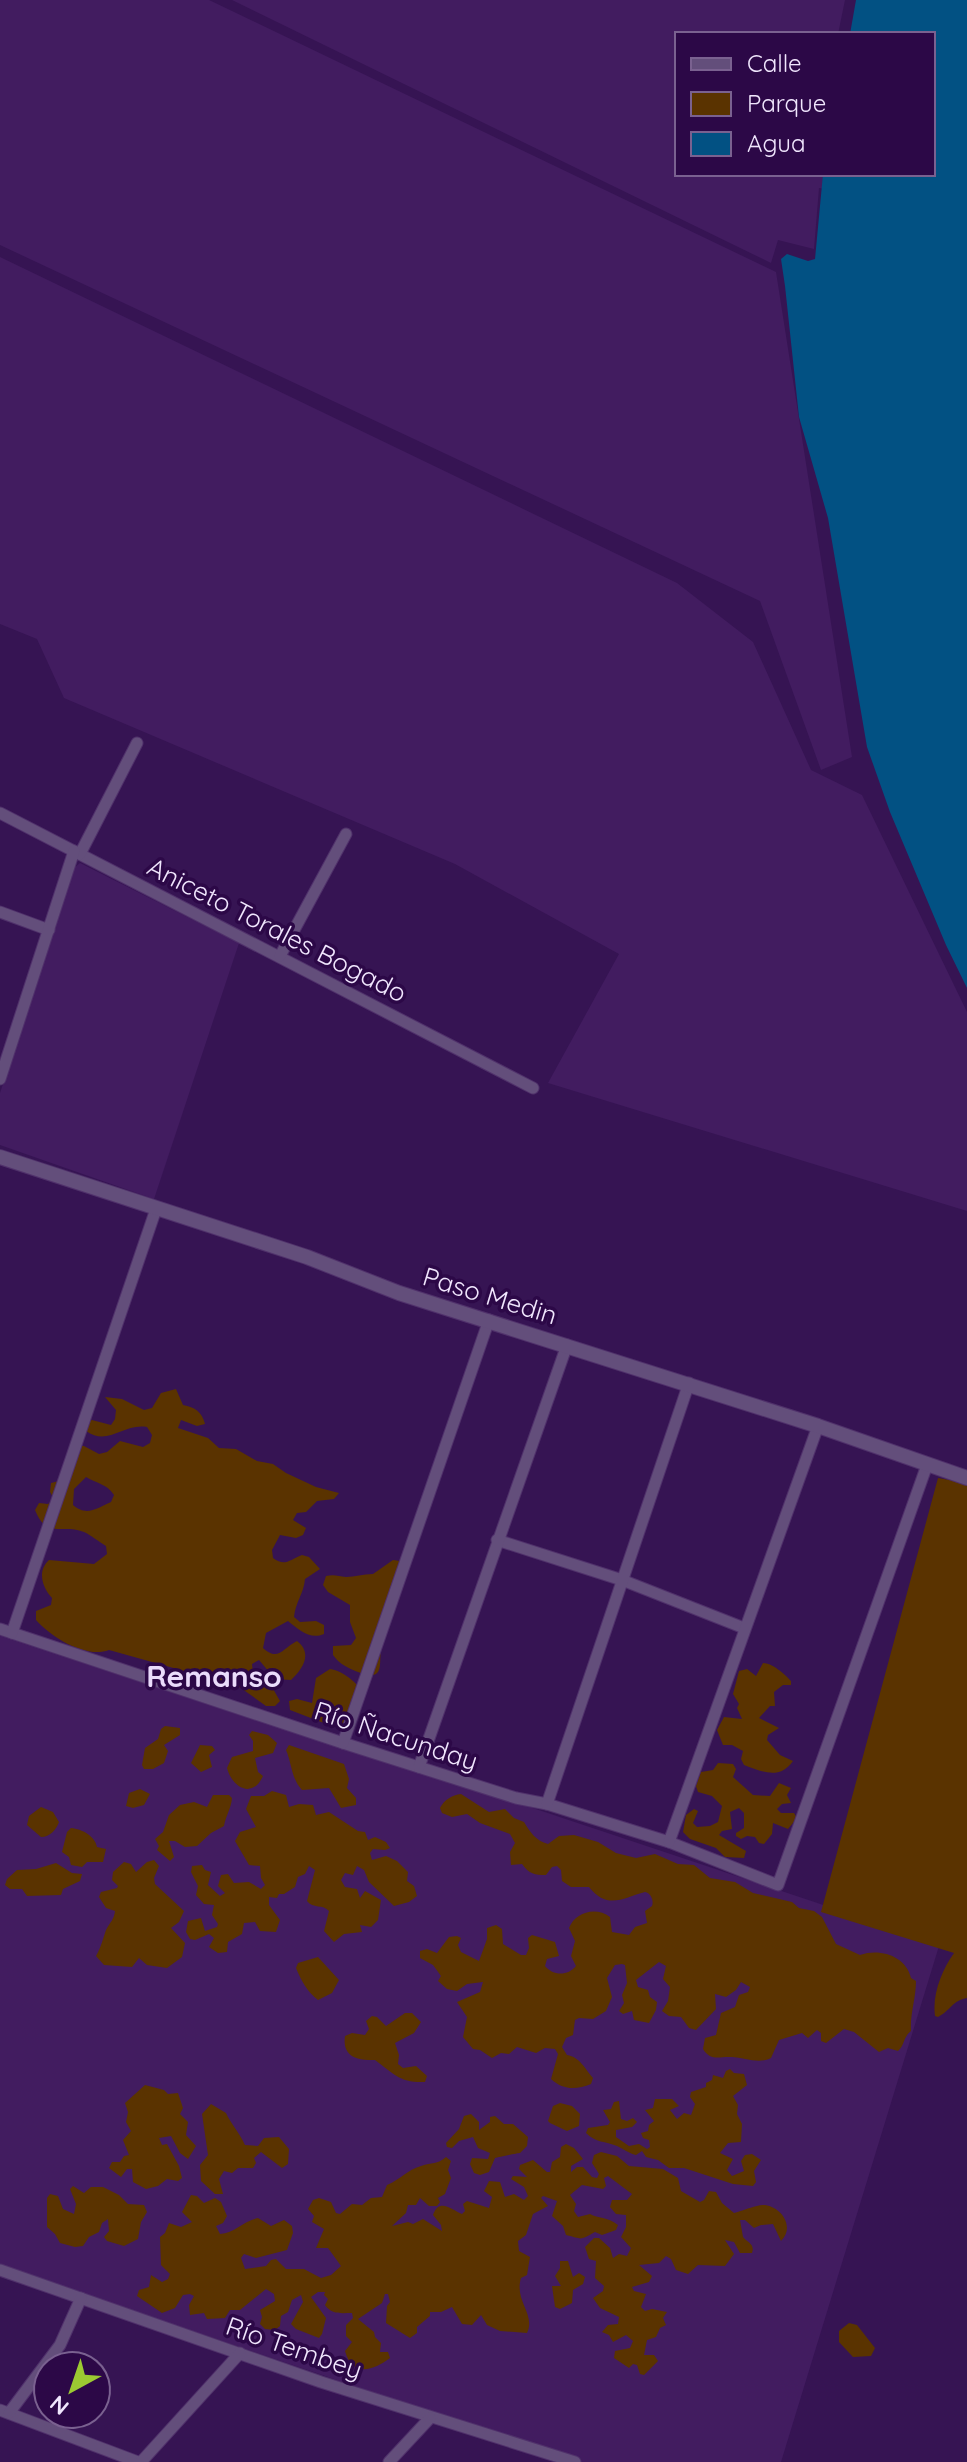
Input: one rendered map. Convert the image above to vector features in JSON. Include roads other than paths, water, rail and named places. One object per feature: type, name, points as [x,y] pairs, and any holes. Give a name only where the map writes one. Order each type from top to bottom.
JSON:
[{"type":"street","points":[[0,1079],[77,852],[137,743]]},
{"type":"street","name":"Aniceto Torales Bogado","points":[[0,813],[533,1088]]},
{"type":"street","points":[[280,956],[346,834]]},
{"type":"street","points":[[0,912],[49,930]]},
{"type":"street","points":[[0,1038],[12,1042]]},
{"type":"street","name":"Paso Medin","points":[[0,1157],[307,1257],[399,1293],[689,1383],[967,1478]]},
{"type":"street","points":[[6,1631],[156,1209]]},
{"type":"street","points":[[343,1743],[489,1320]]},
{"type":"street","points":[[419,1767],[567,1345]]},
{"type":"street","points":[[547,1804],[689,1383]]},
{"type":"street","points":[[669,1842],[818,1426]]},
{"type":"street","name":"Río Ñacunday","points":[[6,1631],[343,1743],[669,1842],[778,1885],[927,1465]]},
{"type":"street","points":[[497,1540],[622,1580],[744,1628]]},
{"type":"street","name":"Río Tembey","points":[[0,2270],[430,2418],[575,2462]]},
{"type":"street","points":[[81,2298],[60,2345],[5,2411],[140,2462],[240,2353]]},
{"type":"street","points":[[389,2462],[430,2418]]},
{"type":"water","points":[[856,0],[967,0],[967,988],[890,812],[867,747],[828,518],[799,417],[781,259],[787,254],[808,261],[815,259],[823,176],[935,176],[935,32],[850,32]]},
{"type":"district","name":"Remanso","points":[[214,1677]]}]
